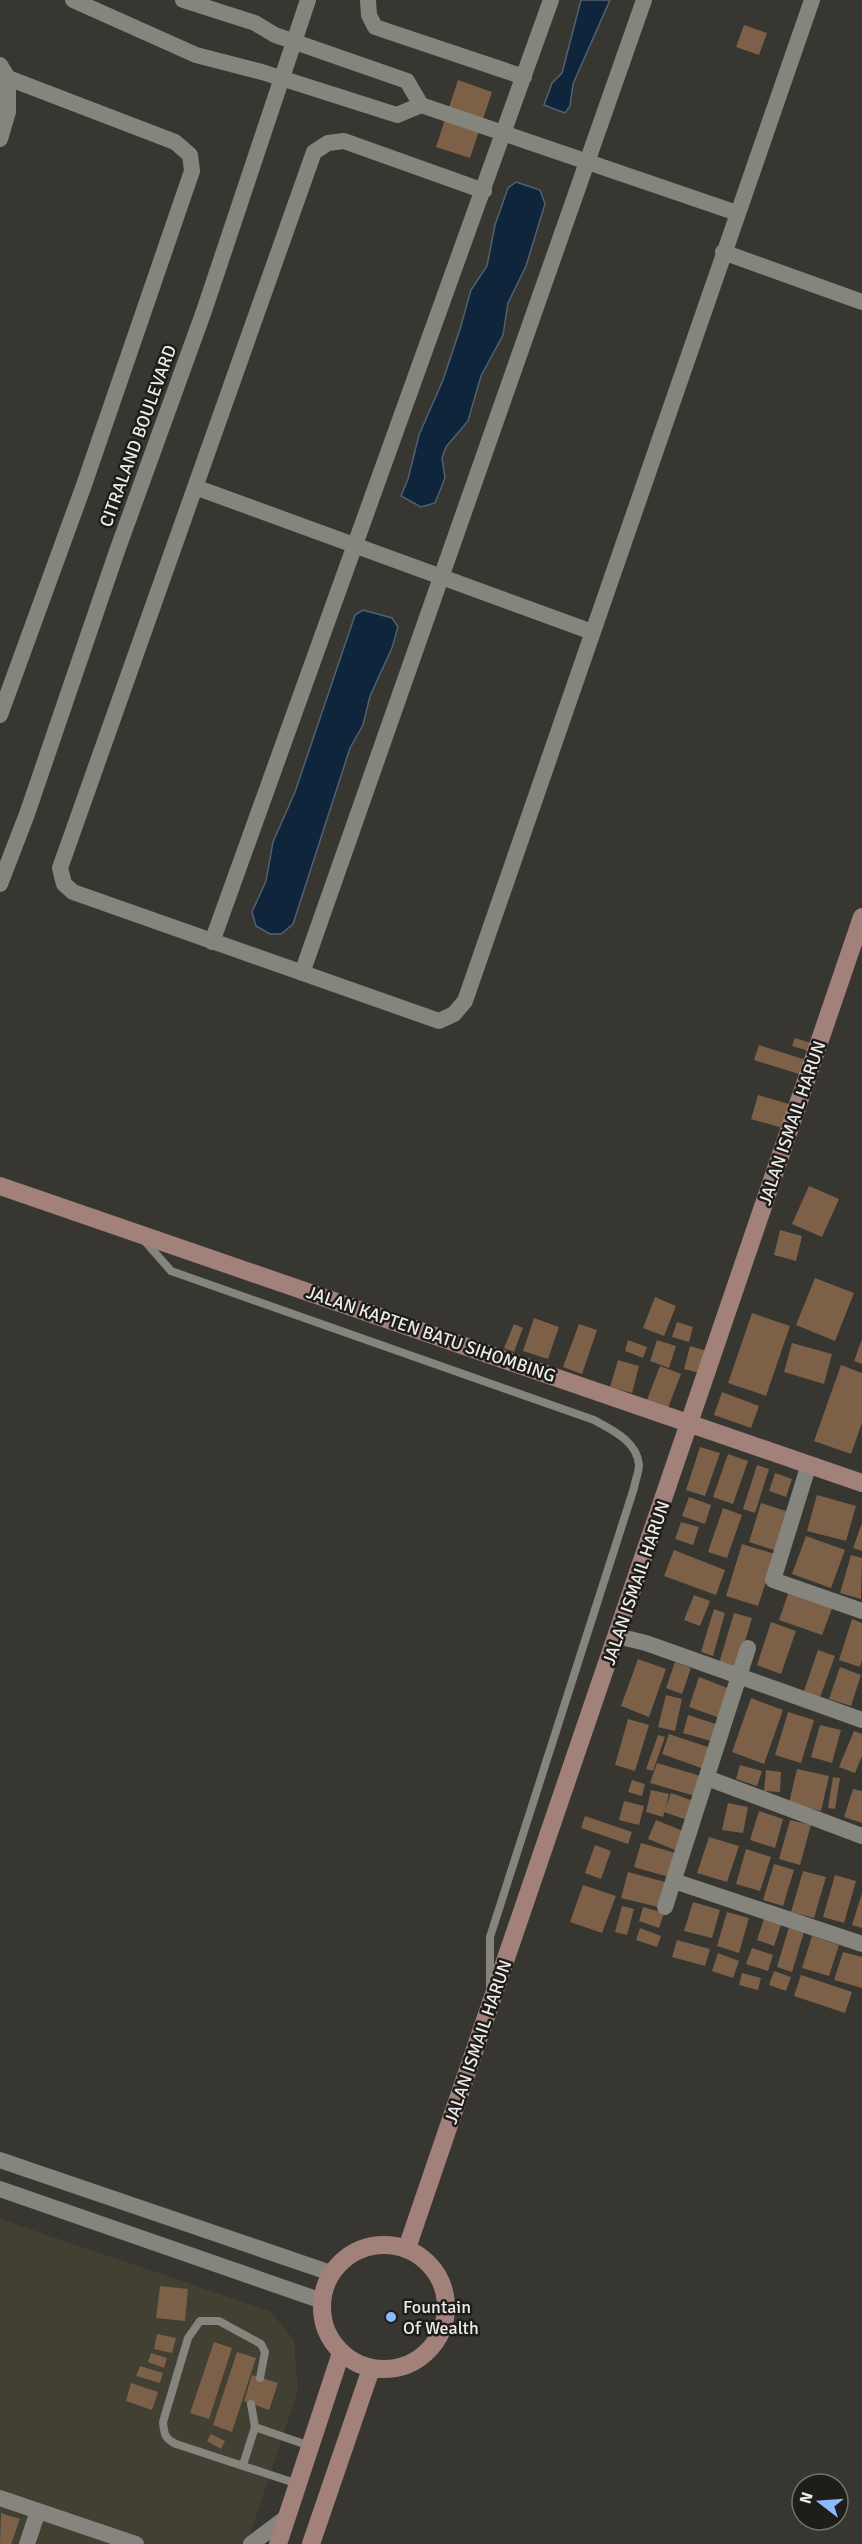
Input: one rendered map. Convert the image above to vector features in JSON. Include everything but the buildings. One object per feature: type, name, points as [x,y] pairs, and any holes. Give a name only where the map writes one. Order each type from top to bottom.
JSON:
[{"type":"street","points":[[73,0],[196,55],[281,78],[397,115],[421,105]]},
{"type":"street","points":[[183,0],[255,24],[293,42],[407,81],[421,105],[737,213]]},
{"type":"street","name":"CITRALAND BOULEVARD","points":[[0,884],[27,814],[117,551],[204,311],[308,0]]},
{"type":"street","points":[[368,0],[369,15],[375,27],[524,77]]},
{"type":"street","points":[[212,942],[551,0]]},
{"type":"street","points":[[302,973],[585,161],[644,0]]},
{"type":"street","points":[[484,191],[344,141],[328,143],[314,152],[60,868],[64,884],[73,892],[439,1021],[454,1014],[465,1001],[812,0]]},
{"type":"street","points":[[0,139],[4,113],[4,71],[175,142],[190,155],[192,171],[84,485],[0,715]]},
{"type":"street","points":[[723,252],[862,302]]},
{"type":"street","points":[[195,487],[592,632]]},
{"type":"street","name":"JALAN ISMAIL HARUN","points":[[408,2248],[862,917]]},
{"type":"street","name":"JALAN KAPTEN BATU SIHOMBING","points":[[0,1186],[691,1422],[862,1483]]},
{"type":"street","points":[[809,1464],[773,1580],[862,1611]]},
{"type":"street","points":[[617,1636],[646,1643],[862,1720]]},
{"type":"street","points":[[665,1907],[748,1648]]},
{"type":"street","points":[[706,1778],[862,1836]]},
{"type":"street","points":[[674,1881],[862,1944]]},
{"type":"street","points":[[0,2160],[331,2273]]},
{"type":"street","points":[[0,2189],[322,2301]]},
{"type":"street","points":[[386,2244],[408,2248],[429,2262],[444,2285],[447,2311],[440,2337],[422,2357],[398,2368],[371,2369],[355,2363],[341,2353],[329,2338],[323,2320],[322,2301],[331,2273],[346,2257],[365,2247],[386,2244]]},
{"type":"street","points":[[278,2544],[341,2353]]},
{"type":"street","points":[[311,2544],[371,2369]]},
{"type":"street","points":[[0,2498],[136,2544]]},
{"type":"street","points":[[27,2544],[38,2511]]},
{"type":"street","points":[[251,2544],[287,2517]]},
{"type":"lane","points":[[140,1234],[150,1249],[171,1271],[594,1420],[622,1436],[635,1452],[639,1465],[634,1488],[490,1936],[489,2009]]},
{"type":"lane","points":[[260,2378],[265,2352],[261,2344],[219,2321],[200,2321],[188,2338],[163,2422],[164,2434],[169,2441],[298,2484]]},
{"type":"lane","points":[[243,2465],[255,2427],[250,2404]]},
{"type":"lane","points":[[255,2427],[310,2446]]},
{"type":"shaded area","points":[[0,2219],[270,2311],[294,2340],[298,2390],[247,2544],[0,2544]]},
{"type":"water","points":[[581,0],[610,0],[573,84],[570,106],[565,113],[544,105],[552,83],[562,73]]},
{"type":"water","points":[[516,182],[540,190],[545,204],[526,266],[508,303],[503,335],[481,376],[468,421],[446,447],[442,458],[445,478],[435,503],[421,507],[401,496],[408,479],[419,435],[443,380],[471,290],[487,266],[495,225],[508,188]]},
{"type":"water","points":[[363,610],[392,618],[398,627],[392,648],[370,696],[363,725],[350,748],[293,924],[281,934],[270,934],[256,926],[252,912],[266,881],[273,842],[295,792],[355,615]]},
{"type":"place","name":"Fountain Of Wealth","points":[[391,2317]]}]
